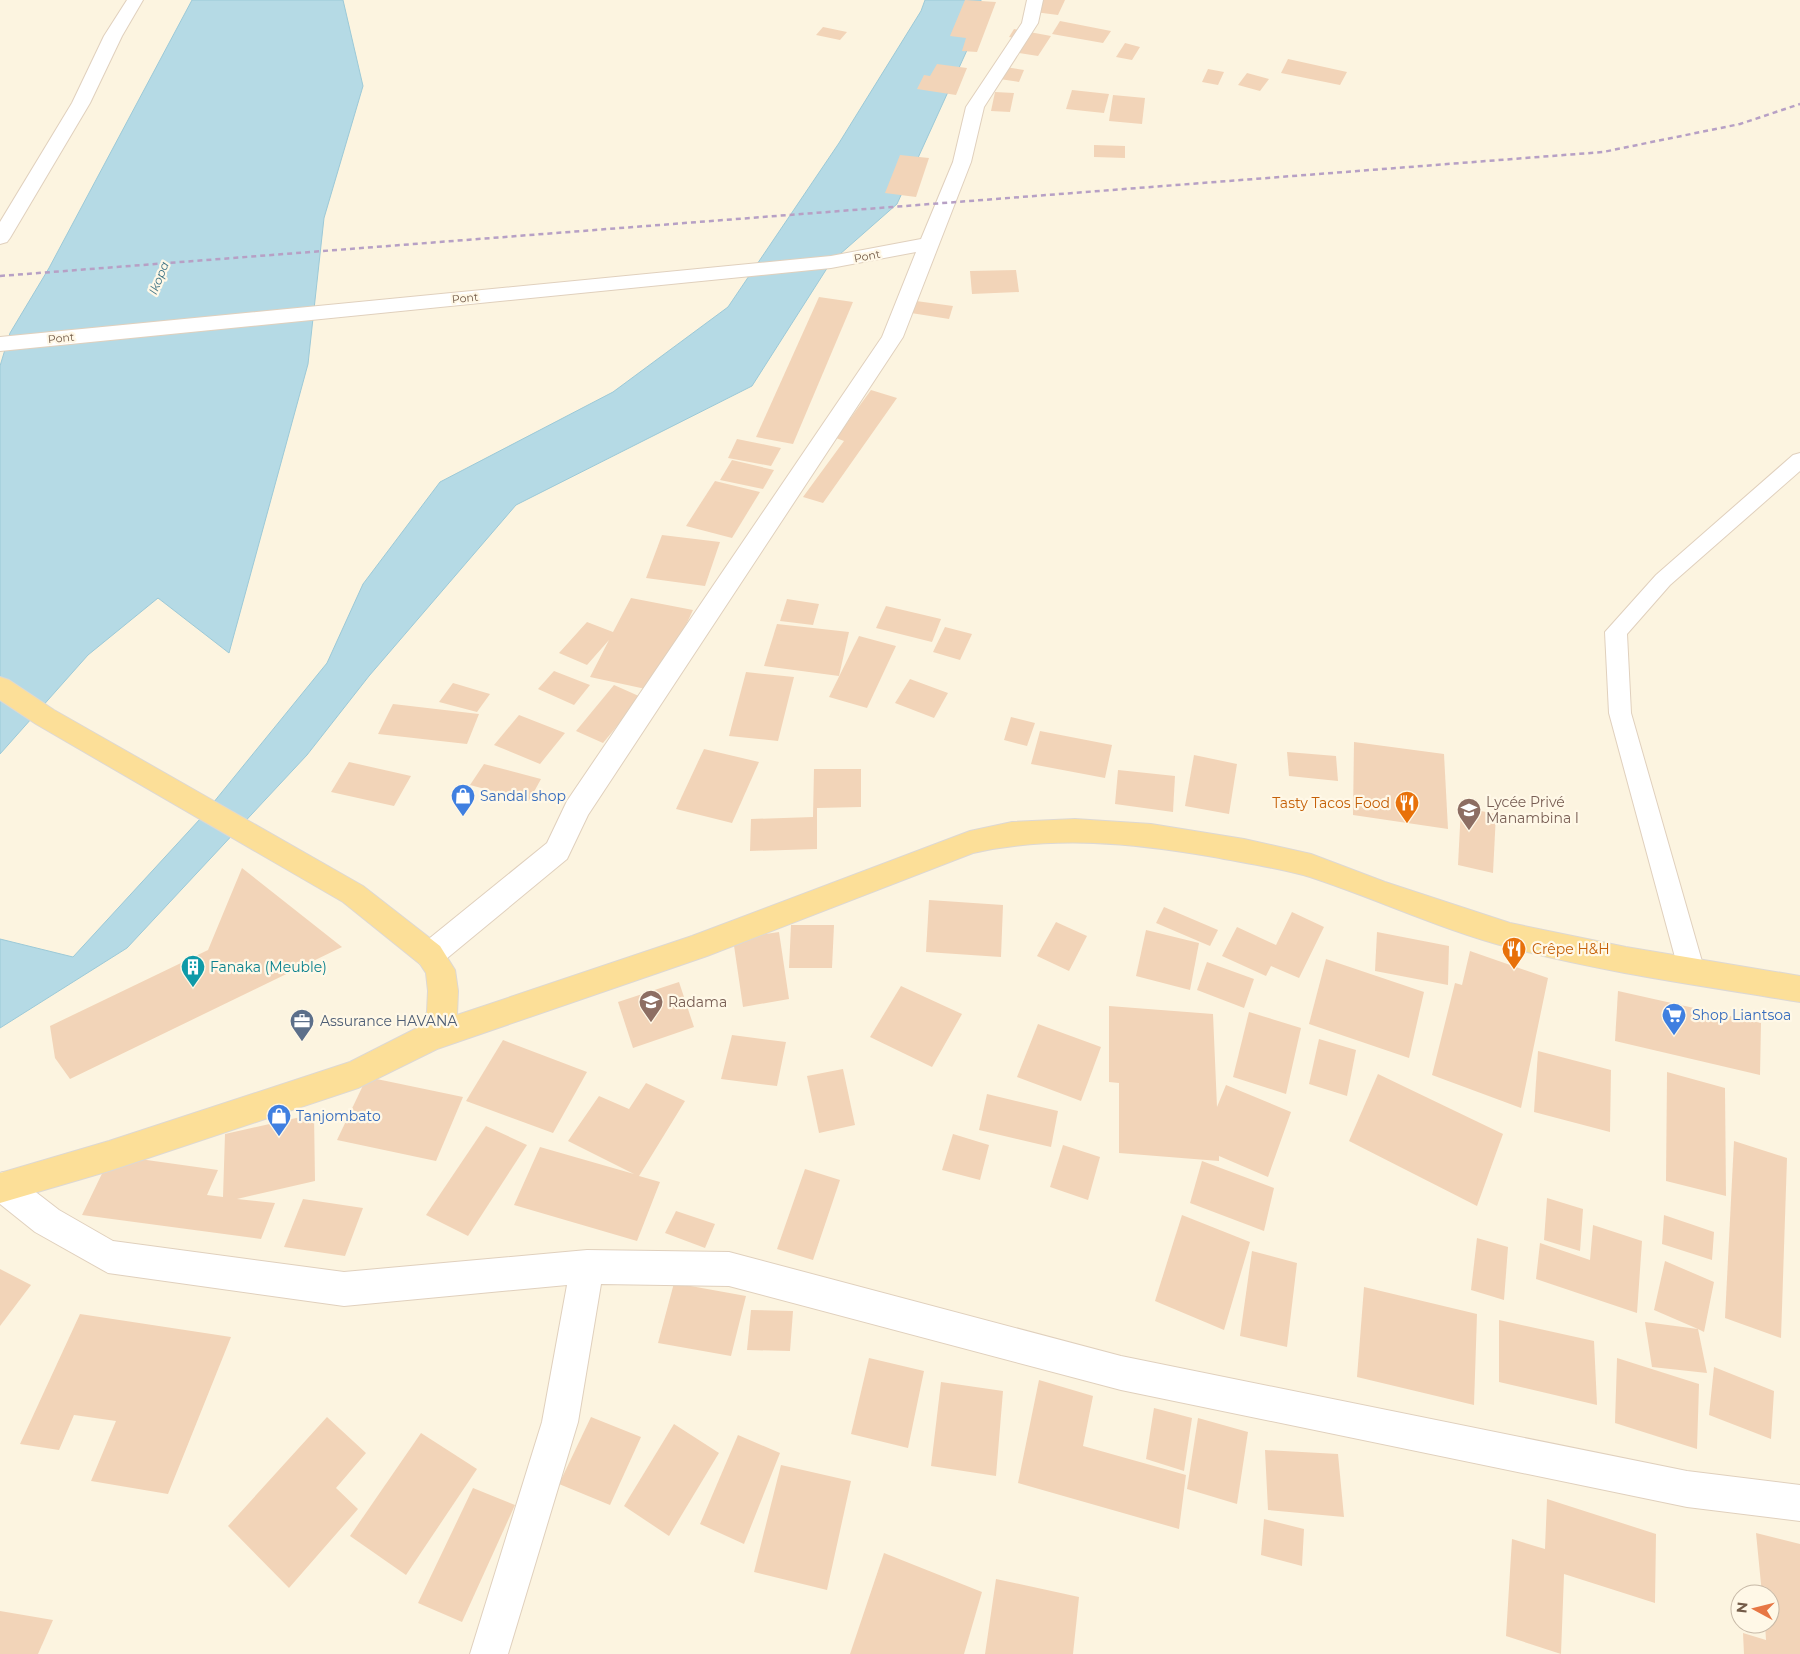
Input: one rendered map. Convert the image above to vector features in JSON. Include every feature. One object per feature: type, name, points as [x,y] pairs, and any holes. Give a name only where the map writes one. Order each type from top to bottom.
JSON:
[{"type":"main road","points":[[0,687],[45,716],[353,894],[430,955],[440,970],[444,991],[442,1015],[428,1038]]},
{"type":"main road","points":[[2,1188],[109,1156],[358,1074],[428,1038],[697,947],[970,842],[1012,833],[1075,830],[1151,835],[1244,851],[1311,866],[1380,892],[1510,935],[1626,960],[1800,989]]},
{"type":"street","points":[[0,238],[81,103],[113,36],[135,0]]},
{"type":"street","points":[[430,955],[557,850],[578,809],[892,338],[962,162],[975,107],[1030,23],[1035,0]]},
{"type":"street","name":"Pont","points":[[0,344],[831,262],[928,244]]},
{"type":"street","points":[[2,1188],[47,1221],[108,1257],[344,1288],[587,1267],[729,1269],[1121,1373],[1688,1489],[1800,1503]]},
{"type":"street","points":[[489,1654],[560,1422],[587,1267]]},
{"type":"lane","points":[[1692,972],[1620,713],[1616,632],[1663,580],[1800,460]]},
{"type":"water","name":"Ikopa","points":[[192,0],[343,0],[363,86],[324,218],[308,364],[229,653],[158,598],[88,655],[0,754],[0,366],[10,333],[49,268]]},
{"type":"water","points":[[925,0],[981,0],[978,26],[897,204],[831,262],[752,386],[516,505],[369,676],[307,755],[127,948],[0,1028],[0,939],[73,957],[200,819],[327,663],[363,584],[440,482],[613,392],[728,307],[839,143],[921,11]]},
{"type":"building","points":[[965,0],[996,2],[977,52],[962,51],[966,38],[950,36]]},
{"type":"building","points":[[1032,0],[1065,0],[1058,15],[1027,11]]},
{"type":"building","points":[[1060,21],[1111,31],[1103,43],[1052,34]]},
{"type":"building","points":[[823,27],[847,32],[840,40],[816,35]]},
{"type":"building","points":[[1014,29],[1051,36],[1038,56],[1019,53],[1027,40],[1009,37]]},
{"type":"building","points":[[1125,43],[1140,47],[1132,60],[1116,57]]},
{"type":"building","points":[[1288,59],[1347,72],[1340,85],[1281,73]]},
{"type":"building","points":[[937,64],[967,68],[956,95],[917,89],[924,75],[930,76]]},
{"type":"building","points":[[999,66],[1024,70],[1019,82],[993,78]]},
{"type":"building","points":[[1208,69],[1224,72],[1218,85],[1202,82]]},
{"type":"building","points":[[1247,73],[1269,79],[1260,91],[1238,85]]},
{"type":"building","points":[[1072,90],[1109,94],[1104,113],[1066,109]]},
{"type":"building","points":[[995,92],[1014,93],[1010,112],[991,111]]},
{"type":"building","points":[[1113,95],[1145,98],[1142,124],[1109,121]]},
{"type":"building","points":[[1094,145],[1125,146],[1125,158],[1094,157]]},
{"type":"building","points":[[900,155],[929,158],[916,197],[885,193]]},
{"type":"building","points":[[1016,270],[1019,292],[972,294],[970,271]]},
{"type":"building","points":[[819,297],[853,302],[793,444],[756,437]]},
{"type":"building","points":[[916,301],[953,306],[949,319],[911,313]]},
{"type":"building","points":[[871,390],[897,398],[823,503],[803,497],[844,441],[836,438]]},
{"type":"building","points":[[737,439],[781,448],[771,466],[728,458]]},
{"type":"building","points":[[732,460],[774,470],[763,489],[720,480]]},
{"type":"building","points":[[715,481],[760,492],[732,538],[686,526]]},
{"type":"building","points":[[662,535],[720,542],[705,586],[646,578]]},
{"type":"building","points":[[631,598],[693,610],[655,691],[590,677],[609,640],[587,665],[559,653],[587,622],[613,632]]},
{"type":"building","points":[[787,599],[819,604],[813,625],[780,621]]},
{"type":"building","points":[[886,606],[941,619],[932,642],[876,628]]},
{"type":"building","points":[[777,624],[849,632],[839,676],[764,666]]},
{"type":"building","points":[[945,627],[972,634],[960,660],[933,652]]},
{"type":"building","points":[[859,636],[896,646],[867,708],[829,697]]},
{"type":"building","points":[[554,671],[590,685],[574,705],[538,689]]},
{"type":"building","points":[[746,672],[794,677],[778,741],[729,736]]},
{"type":"building","points":[[910,679],[948,693],[934,718],[895,703]]},
{"type":"building","points":[[453,683],[490,694],[477,712],[439,702]]},
{"type":"building","points":[[614,685],[641,697],[603,743],[576,731]]},
{"type":"building","points":[[393,704],[479,714],[467,744],[378,734]]},
{"type":"building","points":[[519,715],[565,733],[540,764],[494,745]]},
{"type":"building","points":[[1011,717],[1035,723],[1027,746],[1004,740]]},
{"type":"building","points":[[1040,731],[1112,745],[1105,778],[1031,764]]},
{"type":"building","points":[[1354,742],[1444,754],[1448,829],[1353,815]]},
{"type":"building","points":[[704,749],[759,762],[732,823],[676,809]]},
{"type":"building","points":[[1287,752],[1336,756],[1338,781],[1289,776]]},
{"type":"building","points":[[1194,755],[1237,764],[1229,814],[1185,806]]},
{"type":"building","points":[[349,762],[411,776],[394,806],[331,792]]},
{"type":"building","points":[[484,764],[541,779],[529,801],[470,785]]},
{"type":"building","points":[[814,769],[861,769],[861,807],[817,808],[817,849],[750,851],[751,819],[813,817]]},
{"type":"building","points":[[1118,770],[1175,776],[1173,812],[1115,804]]},
{"type":"building","points":[[1461,807],[1496,814],[1493,873],[1458,865]]},
{"type":"building","name":"Fanaka (Meuble)","points":[[242,868],[342,947],[70,1079],[55,1058],[50,1026],[208,950]]},
{"type":"building","points":[[929,900],[1003,905],[1001,957],[926,952]]},
{"type":"building","points":[[1164,907],[1218,930],[1210,946],[1156,923]]},
{"type":"building","points":[[1292,912],[1324,927],[1299,978],[1271,966],[1266,976],[1222,956],[1237,927],[1276,945]]},
{"type":"building","points":[[1056,922],[1087,936],[1069,971],[1037,956]]},
{"type":"building","points":[[791,925],[834,925],[832,968],[789,968]]},
{"type":"building","points":[[1146,930],[1199,943],[1190,990],[1136,976]]},
{"type":"building","points":[[779,932],[789,999],[743,1007],[733,939]]},
{"type":"building","points":[[1377,932],[1449,946],[1448,985],[1375,971]]},
{"type":"building","points":[[1470,951],[1548,978],[1521,1108],[1432,1075],[1455,983],[1462,985]]},
{"type":"building","points":[[1326,959],[1424,992],[1409,1058],[1309,1024]]},
{"type":"building","points":[[1207,962],[1254,979],[1244,1008],[1197,990]]},
{"type":"building","points":[[679,982],[694,1027],[633,1048],[618,1002]]},
{"type":"building","points":[[901,986],[962,1014],[932,1067],[870,1037]]},
{"type":"building","points":[[1618,991],[1761,1023],[1760,1075],[1615,1041]]},
{"type":"building","points":[[1109,1006],[1213,1014],[1217,1107],[1226,1085],[1291,1112],[1268,1177],[1219,1156],[1219,1161],[1119,1153],[1119,1083],[1109,1082]]},
{"type":"building","points":[[1249,1012],[1301,1028],[1286,1094],[1233,1077]]},
{"type":"building","points":[[1038,1024],[1101,1047],[1081,1101],[1017,1077]]},
{"type":"building","points":[[732,1035],[786,1042],[777,1086],[721,1079]]},
{"type":"building","points":[[1319,1039],[1356,1050],[1347,1096],[1309,1084]]},
{"type":"building","points":[[503,1040],[587,1072],[553,1133],[466,1101]]},
{"type":"building","points":[[1538,1051],[1611,1070],[1610,1132],[1534,1112]]},
{"type":"building","points":[[843,1069],[855,1125],[819,1133],[807,1076]]},
{"type":"building","points":[[1667,1072],[1725,1088],[1726,1196],[1666,1181]]},
{"type":"building","points":[[1378,1074],[1503,1134],[1477,1206],[1349,1141]]},
{"type":"building","points":[[367,1077],[463,1097],[436,1161],[337,1140]]},
{"type":"building","points":[[646,1083],[685,1101],[639,1176],[660,1182],[637,1241],[514,1205],[540,1147],[634,1174],[568,1141],[599,1096],[629,1109]]},
{"type":"building","points":[[987,1094],[1058,1111],[1051,1147],[979,1130]]},
{"type":"building","points":[[314,1114],[315,1181],[237,1199],[275,1203],[261,1239],[82,1215],[111,1155],[218,1170],[207,1195],[223,1197],[225,1134]]},
{"type":"building","points":[[486,1126],[527,1145],[468,1236],[426,1215]]},
{"type":"building","points":[[953,1134],[989,1145],[980,1180],[942,1170]]},
{"type":"building","points":[[1734,1141],[1787,1158],[1781,1338],[1725,1318]]},
{"type":"building","points":[[1063,1145],[1100,1157],[1088,1200],[1050,1187]]},
{"type":"building","points":[[1202,1161],[1274,1188],[1264,1231],[1190,1203]]},
{"type":"building","points":[[805,1169],[840,1180],[813,1260],[777,1249]]},
{"type":"building","points":[[1547,1198],[1583,1209],[1580,1251],[1544,1240]]},
{"type":"building","points":[[303,1199],[363,1208],[345,1256],[284,1247]]},
{"type":"building","points":[[676,1211],[715,1224],[705,1248],[665,1233]]},
{"type":"building","points":[[1182,1215],[1250,1242],[1224,1330],[1155,1301]]},
{"type":"building","points":[[1664,1215],[1714,1232],[1712,1260],[1662,1244]]},
{"type":"building","points":[[1593,1225],[1642,1241],[1637,1313],[1536,1279],[1540,1243],[1590,1260]]},
{"type":"building","points":[[1477,1238],[1508,1247],[1504,1300],[1471,1290]]},
{"type":"building","points":[[1252,1251],[1297,1263],[1287,1347],[1240,1336]]},
{"type":"building","points":[[1665,1261],[1714,1282],[1704,1332],[1654,1310]]},
{"type":"building","points":[[0,1269],[31,1285],[0,1326]]},
{"type":"building","points":[[674,1283],[746,1296],[731,1356],[658,1343]]},
{"type":"building","points":[[1364,1287],[1477,1314],[1474,1405],[1357,1377]]},
{"type":"building","points":[[751,1310],[793,1311],[790,1351],[747,1350]]},
{"type":"building","points":[[80,1314],[231,1337],[168,1494],[91,1481],[116,1421],[74,1415],[59,1450],[20,1444]]},
{"type":"building","points":[[1499,1320],[1594,1341],[1597,1405],[1499,1382]]},
{"type":"building","points":[[1645,1322],[1698,1329],[1707,1373],[1652,1367]]},
{"type":"building","points":[[869,1358],[924,1371],[908,1448],[851,1434]]},
{"type":"building","points":[[1617,1358],[1699,1384],[1697,1449],[1615,1423]]},
{"type":"building","points":[[1714,1367],[1774,1391],[1771,1439],[1709,1415]]},
{"type":"building","points":[[1039,1380],[1093,1396],[1083,1446],[1186,1475],[1179,1529],[1018,1483]]},
{"type":"building","points":[[941,1382],[1003,1391],[996,1476],[931,1466]]},
{"type":"building","points":[[1154,1408],[1192,1418],[1184,1471],[1146,1459]]},
{"type":"building","points":[[327,1417],[366,1453],[336,1488],[358,1509],[289,1588],[228,1526]]},
{"type":"building","points":[[591,1417],[641,1437],[610,1505],[559,1484]]},
{"type":"building","points":[[1198,1418],[1248,1432],[1237,1504],[1187,1489]]},
{"type":"building","points":[[674,1424],[719,1453],[669,1536],[624,1506]]},
{"type":"building","points":[[421,1433],[477,1469],[406,1575],[350,1536]]},
{"type":"building","points":[[738,1435],[780,1453],[744,1544],[700,1524]]},
{"type":"building","points":[[1265,1450],[1338,1454],[1344,1517],[1268,1510]]},
{"type":"building","points":[[781,1465],[851,1481],[827,1590],[754,1572]]},
{"type":"building","points":[[473,1488],[515,1505],[462,1622],[418,1603]]},
{"type":"building","points":[[1547,1499],[1656,1534],[1655,1603],[1564,1574],[1561,1654],[1506,1636],[1512,1539],[1545,1549]]},
{"type":"building","points":[[1264,1519],[1304,1529],[1302,1566],[1261,1555]]},
{"type":"building","points":[[1756,1533],[1800,1544],[1800,1654],[1744,1654],[1743,1634],[1766,1640],[1766,1634],[1780,1634],[1780,1584],[1761,1584]]},
{"type":"building","points":[[884,1553],[982,1592],[964,1654],[850,1654]]},
{"type":"building","points":[[996,1579],[1079,1597],[1073,1654],[985,1654]]},
{"type":"building","points":[[0,1611],[53,1620],[38,1654],[0,1654]]},
{"type":"railway","points":[[0,276],[1603,152],[1740,124],[1800,104]]},
{"type":"place","name":"Sandal shop","points":[[463,817]]},
{"type":"place","name":"Tasty Tacos Food","points":[[1407,824]]},
{"type":"place","name":"Lycée Privé Manambina I","points":[[1469,831]]},
{"type":"place","name":"Crêpe H&H","points":[[1514,970]]},
{"type":"place","name":"Fanaka (Meuble)","points":[[193,988]]},
{"type":"place","name":"Radama","points":[[651,1023]]},
{"type":"place","name":"Shop Liantsoa","points":[[1674,1036]]},
{"type":"place","name":"Assurance HAVANA","points":[[302,1042]]},
{"type":"place","name":"Tanjombato","points":[[279,1137]]}]
